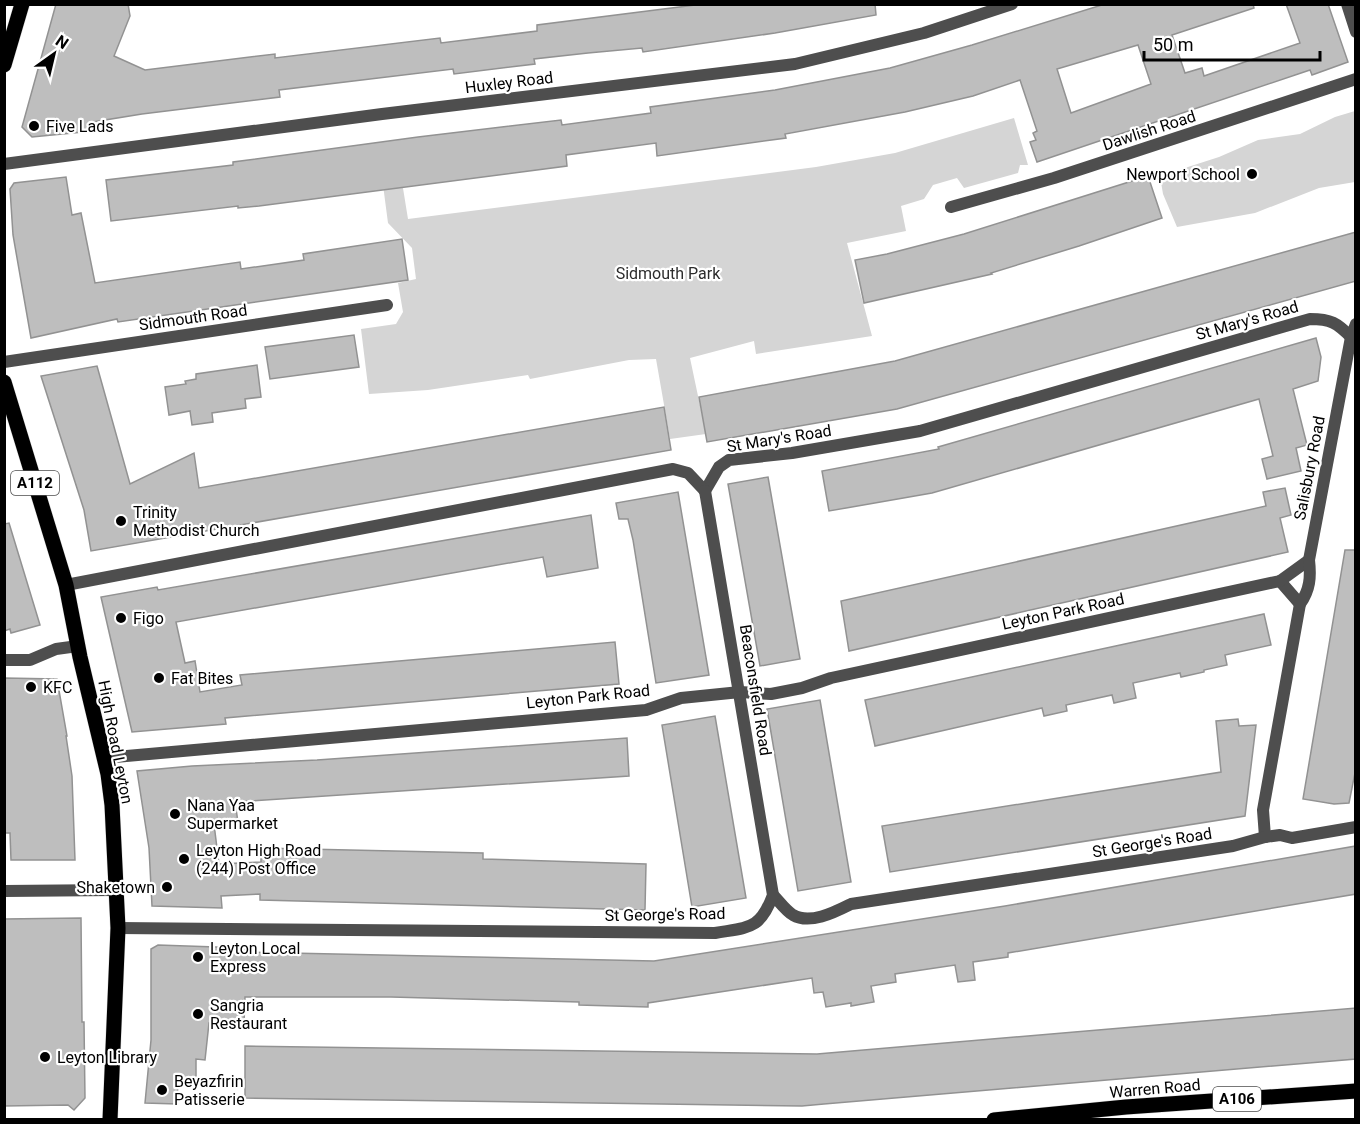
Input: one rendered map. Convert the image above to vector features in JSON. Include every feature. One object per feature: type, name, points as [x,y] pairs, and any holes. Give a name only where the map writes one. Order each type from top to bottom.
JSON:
[{"type":"main road","points":[[4,65],[22,4]]},
{"type":"main road","name":"High Road Leyton","points":[[4,382],[10,420],[66,585],[112,805],[118,928],[110,1119]]},
{"type":"main road","name":"Warren Road","points":[[993,1119],[1116,1114],[1356,1091]]},
{"type":"street","name":"Huxley Road","points":[[4,164],[795,64],[924,33],[1012,4]]},
{"type":"street","points":[[1347,4],[1356,32]]},
{"type":"street","name":"Dawlish Road","points":[[951,207],[1054,178],[1356,79]]},
{"type":"street","name":"Sidmouth Road","points":[[4,362],[387,305]]},
{"type":"street","name":"St Mary's Road","points":[[705,491],[718,467],[729,460],[792,453],[920,431],[1310,319],[1325,319],[1333,322],[1351,337]]},
{"type":"street","points":[[1351,337],[1356,324]]},
{"type":"street","name":"Salisbury Road","points":[[1266,837],[1263,810],[1299,604],[1307,594],[1311,574],[1309,560],[1351,337]]},
{"type":"street","points":[[66,585],[673,469],[688,473],[705,491]]},
{"type":"street","name":"Beaconsfield Road","points":[[705,491],[772,895]]},
{"type":"street","name":"Leyton Park Road","points":[[104,758],[646,710],[681,698],[740,692],[771,694],[802,688],[831,678],[1280,581],[1309,560]]},
{"type":"street","points":[[1280,581],[1299,604]]},
{"type":"street","points":[[4,660],[30,660],[78,645]]},
{"type":"street","name":"St George's Road","points":[[118,928],[715,933],[753,925],[764,915],[772,895],[795,916],[813,917],[833,913],[851,904],[1233,846],[1266,837],[1280,835],[1292,838],[1356,827]]},
{"type":"street","points":[[4,891],[115,890]]},
{"type":"green space","name":"Newport School","points":[[1355,111],[1355,182],[1319,188],[1255,213],[1177,227],[1163,194],[1160,176],[1219,157],[1258,140],[1300,134],[1335,117]]},
{"type":"green space","name":"Sidmouth Park","points":[[1014,118],[1028,165],[1020,165],[1018,173],[964,188],[957,178],[933,185],[924,199],[901,206],[906,231],[847,243],[872,336],[756,354],[754,341],[690,358],[706,434],[670,439],[656,359],[629,360],[530,379],[528,375],[428,390],[369,394],[361,329],[396,324],[403,312],[398,283],[416,279],[412,248],[388,223],[378,147],[396,145],[408,219],[816,167],[895,153]]},
{"type":"building","points":[[56,4],[128,4],[130,16],[114,56],[145,70],[275,54],[275,58],[440,38],[441,43],[537,31],[537,25],[703,4],[875,4],[876,15],[775,33],[643,52],[642,48],[588,53],[534,59],[535,64],[454,74],[453,69],[279,90],[280,97],[142,114],[93,122],[93,131],[32,137],[22,127]]},
{"type":"building","points":[[1105,4],[1253,4],[1254,8],[1172,35],[1185,73],[1202,68],[1204,76],[1300,43],[1286,4],[1328,4],[1348,62],[1312,75],[1310,70],[1037,162],[1030,142],[1036,140],[1033,133],[1037,131],[1020,80],[973,96],[905,112],[785,134],[786,138],[657,156],[656,143],[566,155],[567,166],[259,206],[238,208],[238,206],[111,221],[106,180],[233,165],[233,162],[418,137],[561,120],[562,125],[651,113],[650,107],[775,90],[890,68]],"holes":[[[1138,45],[1151,84],[1071,113],[1057,69]]]},
{"type":"building","points":[[1148,176],[1162,218],[992,274],[864,303],[855,260],[964,234]]},
{"type":"building","points":[[66,177],[72,215],[81,213],[95,283],[240,262],[241,269],[304,260],[303,254],[402,239],[408,280],[118,322],[117,319],[31,338],[13,235],[10,189],[14,183]]},
{"type":"building","points":[[1356,232],[1356,281],[897,409],[707,442],[699,397],[895,361]]},
{"type":"building","points":[[354,335],[359,367],[270,379],[265,347]]},
{"type":"building","points":[[1316,338],[1321,357],[1318,381],[1293,389],[1307,445],[1296,448],[1301,471],[1267,479],[1262,459],[1273,456],[1259,399],[932,493],[829,511],[822,471],[939,449],[938,447]]},
{"type":"building","points":[[257,365],[261,397],[245,399],[246,408],[212,413],[213,422],[192,425],[190,411],[169,415],[165,387],[186,384],[185,381],[196,379],[196,374]]},
{"type":"building","points":[[97,366],[130,484],[194,453],[199,488],[664,407],[671,450],[91,551],[84,510],[41,376]]},
{"type":"building","points":[[768,477],[800,659],[760,666],[728,484]]},
{"type":"building","points":[[1285,488],[1291,515],[1280,518],[1288,552],[849,651],[841,601],[1266,506],[1263,492]]},
{"type":"building","points":[[678,492],[709,675],[656,683],[633,540],[628,519],[619,519],[616,503]]},
{"type":"building","points":[[591,515],[598,568],[547,577],[543,557],[176,622],[185,663],[195,661],[200,692],[242,685],[240,675],[615,642],[619,684],[225,718],[226,724],[132,732],[101,597],[157,587],[158,590]]},
{"type":"building","points":[[9,523],[40,625],[11,633],[10,629],[4,631],[4,524]]},
{"type":"building","points":[[1345,550],[1356,550],[1356,768],[1349,803],[1334,804],[1303,799]]},
{"type":"building","points":[[1264,614],[1271,645],[1225,655],[1227,665],[1204,670],[1204,672],[1181,677],[1180,673],[1133,683],[1136,698],[1114,703],[1112,695],[1066,705],[1067,711],[1044,716],[1042,708],[875,746],[865,700]]},
{"type":"building","points":[[4,678],[57,679],[72,776],[75,860],[11,860],[10,833],[4,833]]},
{"type":"building","points":[[820,700],[851,882],[798,891],[767,709]]},
{"type":"building","points":[[715,716],[746,898],[692,907],[662,725]]},
{"type":"building","points":[[1238,719],[1239,726],[1256,725],[1245,816],[890,872],[882,826],[1221,772],[1216,721]]},
{"type":"building","points":[[627,738],[629,776],[235,802],[238,822],[214,824],[219,864],[261,862],[261,848],[483,853],[483,859],[646,864],[645,910],[260,900],[260,894],[221,896],[222,908],[152,906],[149,848],[137,771]]},
{"type":"building","points":[[1356,846],[1356,894],[1008,953],[1008,957],[973,962],[975,980],[958,982],[955,965],[895,974],[896,982],[871,986],[874,1002],[851,1006],[851,1003],[826,1007],[823,992],[814,993],[812,978],[648,1003],[648,1007],[579,1005],[579,1002],[391,997],[245,997],[244,1024],[209,1023],[205,1060],[196,1059],[196,1083],[178,1081],[177,1104],[145,1103],[151,1040],[151,949],[158,945],[245,948],[245,952],[654,961],[1005,906]]},
{"type":"building","points":[[81,918],[85,1098],[74,1110],[68,1105],[4,1106],[4,919]]},
{"type":"building","points":[[1356,1008],[1356,1059],[802,1106],[245,1098],[245,1046],[817,1054]]},
{"type":"place","name":"Five Lads","points":[[34,126]]},
{"type":"place","name":"Newport School","points":[[1252,174]]},
{"type":"place","name":"Trinity Methodist Church","points":[[121,521]]},
{"type":"place","name":"Figo","points":[[121,618]]},
{"type":"place","name":"Fat Bites","points":[[159,678]]},
{"type":"place","name":"KFC","points":[[31,687]]},
{"type":"place","name":"Nana Yaa Supermarket","points":[[175,814]]},
{"type":"place","name":"Leyton High Road (244) Post Office","points":[[184,859]]},
{"type":"place","name":"Shaketown","points":[[167,887]]},
{"type":"place","name":"Leyton Local Express","points":[[198,957]]},
{"type":"place","name":"Sangria Restaurant","points":[[198,1014]]},
{"type":"place","name":"Leyton Library","points":[[45,1057]]},
{"type":"place","name":"Beyazfirin Patisserie","points":[[162,1090]]}]
